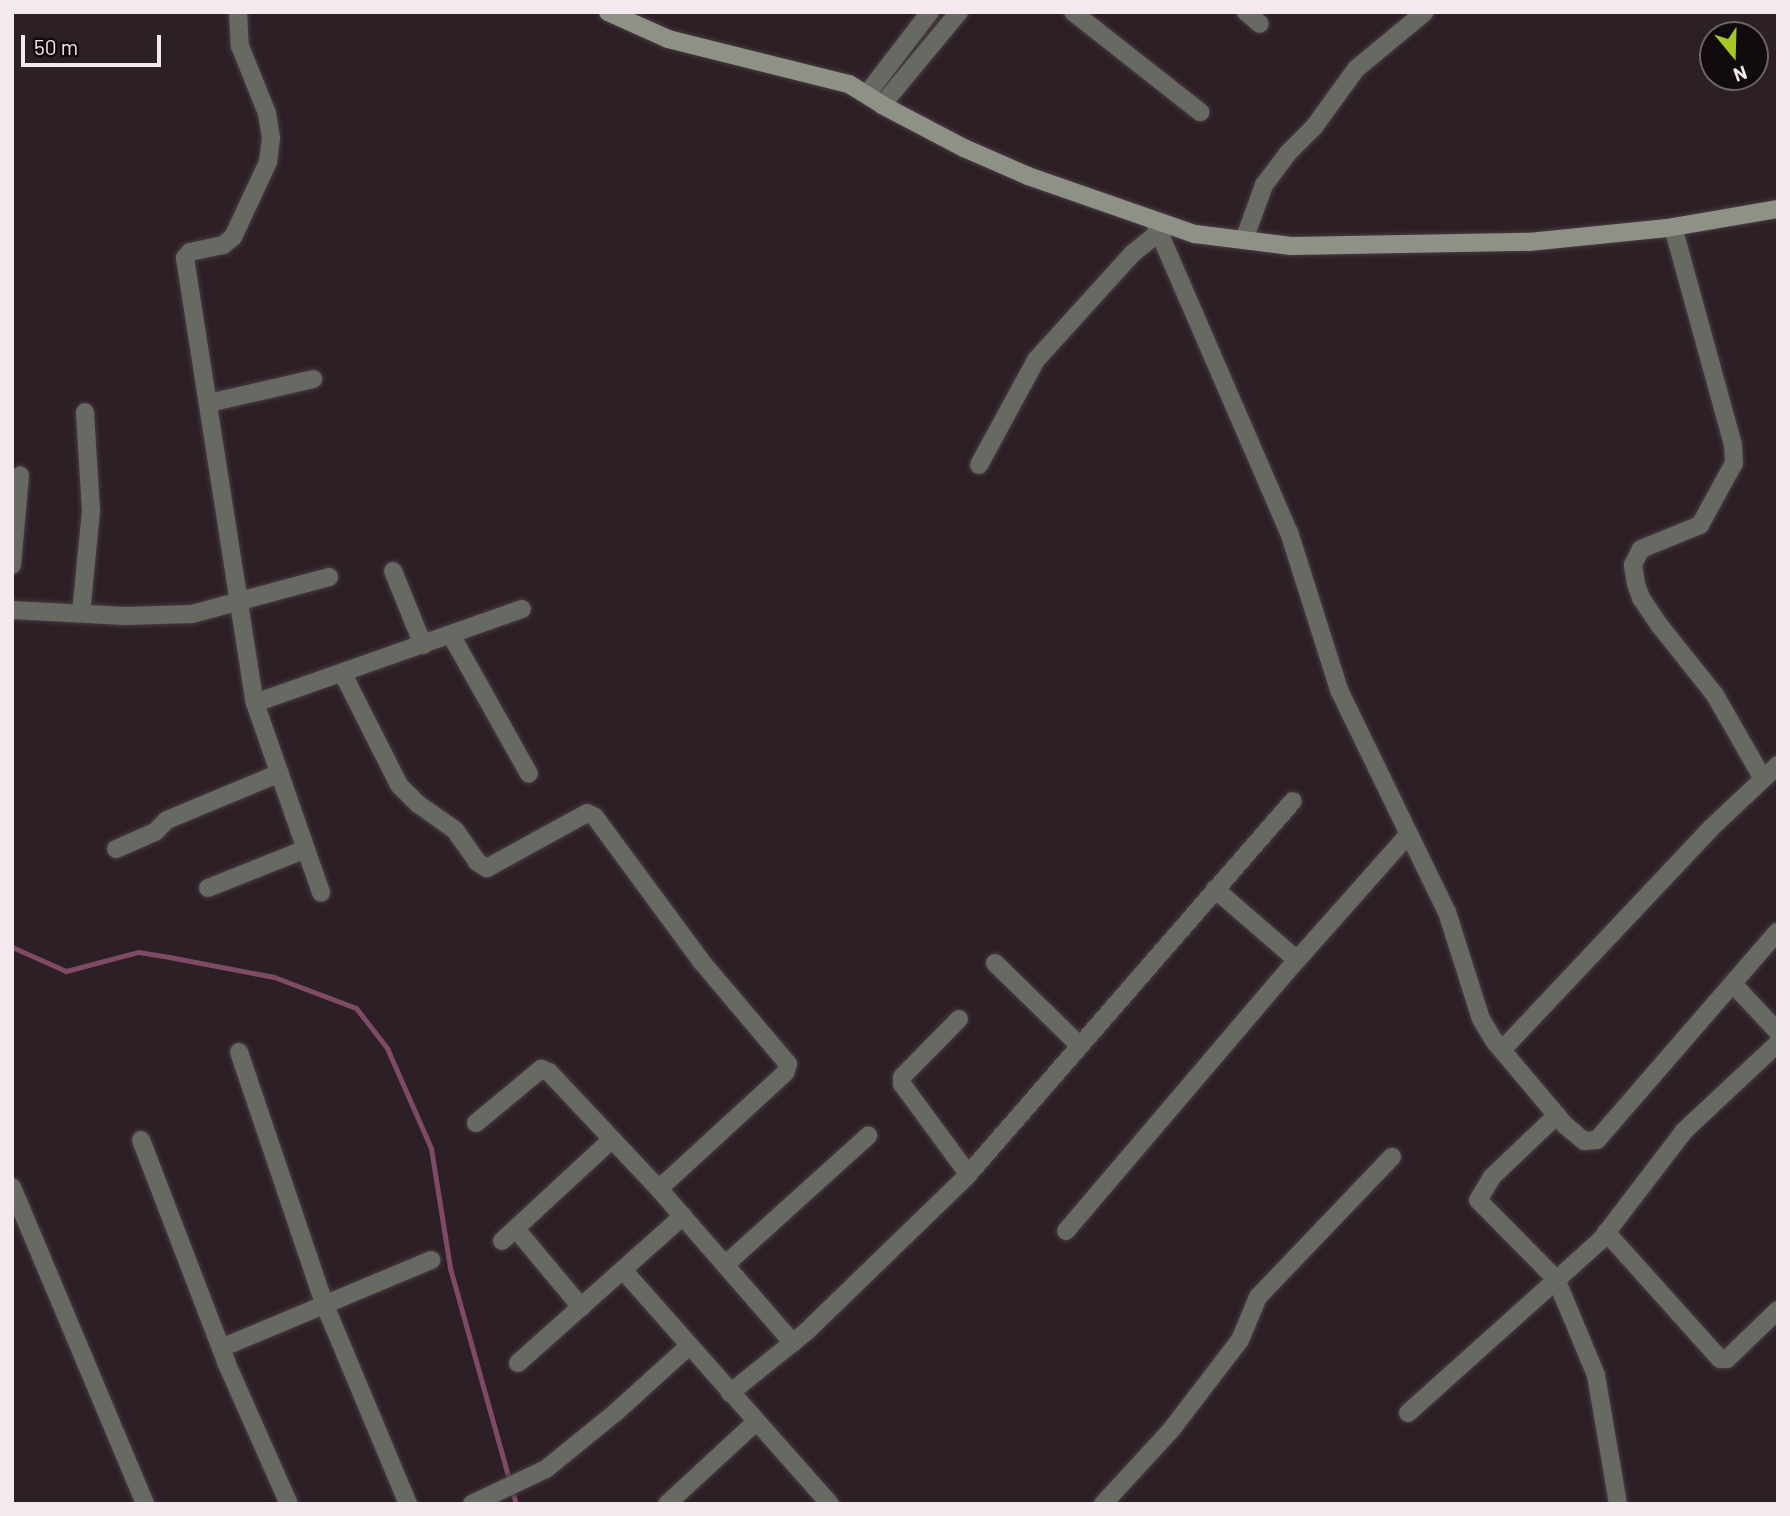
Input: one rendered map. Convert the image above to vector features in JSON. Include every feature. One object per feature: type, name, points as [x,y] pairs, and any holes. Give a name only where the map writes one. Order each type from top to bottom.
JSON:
[{"type":"main road","points":[[608,12],[668,39],[849,84],[875,100],[1028,176],[1157,227],[1195,234],[1291,246],[1529,242],[1673,227],[1778,209]]},
{"type":"street","points":[[238,12],[240,46],[267,113],[271,138],[268,162],[233,237],[223,245],[190,252],[185,258],[255,703],[321,893]]},
{"type":"street","points":[[875,100],[930,12]]},
{"type":"street","points":[[875,100],[959,12]]},
{"type":"street","points":[[1073,12],[1200,112]]},
{"type":"street","points":[[1245,12],[1260,24]]},
{"type":"street","points":[[1244,240],[1264,185],[1287,154],[1314,127],[1356,69],[1425,12]]},
{"type":"street","points":[[979,465],[1036,360],[1157,227],[1289,532],[1339,690],[1407,836],[1447,912],[1481,1019],[1502,1051],[1557,1115],[1584,1141],[1597,1140],[1733,984],[1774,943]]},
{"type":"street","points":[[1673,227],[1733,445],[1734,463],[1700,525],[1641,549],[1633,565],[1636,584],[1640,598],[1715,695],[1762,777]]},
{"type":"street","points":[[209,403],[313,379]]},
{"type":"street","points":[[81,614],[91,511],[85,412]]},
{"type":"street","points":[[12,565],[20,475]]},
{"type":"street","points":[[393,571],[423,645]]},
{"type":"street","points":[[12,610],[125,616],[192,614],[329,577]]},
{"type":"street","points":[[255,703],[522,609]]},
{"type":"street","points":[[451,635],[529,774]]},
{"type":"street","points":[[343,674],[387,767],[399,785],[418,804],[455,830],[477,862],[487,868],[587,813],[595,817],[701,961],[788,1065],[785,1073],[659,1189]]},
{"type":"street","points":[[1502,1051],[1762,777],[1778,765]]},
{"type":"street","points":[[116,849],[155,832],[167,820],[280,773]]},
{"type":"street","points":[[730,1393],[793,1343],[968,1174],[1293,801]]},
{"type":"street","points":[[1066,1231],[1297,960],[1407,836]]},
{"type":"street","points":[[208,888],[306,849]]},
{"type":"street","points":[[1215,889],[1297,960]]},
{"type":"street","points":[[995,963],[1079,1045]]},
{"type":"street","points":[[1733,984],[1778,1032]]},
{"type":"street","points":[[959,1019],[902,1077],[902,1084],[968,1174]]},
{"type":"street","points":[[1408,1413],[1606,1232],[1684,1131],[1778,1043]]},
{"type":"street","points":[[239,1052],[324,1303],[408,1504]]},
{"type":"street","points":[[476,1123],[541,1069],[549,1072],[659,1189],[793,1343]]},
{"type":"street","points":[[1557,1115],[1492,1177],[1478,1200],[1556,1279],[1596,1375],[1618,1504]]},
{"type":"street","points":[[725,1265],[868,1136]]},
{"type":"street","points":[[581,1307],[509,1235],[612,1139]]},
{"type":"street","points":[[141,1140],[221,1348],[289,1504]]},
{"type":"street","points":[[1103,1504],[1171,1430],[1240,1340],[1258,1297],[1392,1157]]},
{"type":"street","points":[[12,1188],[145,1504]]},
{"type":"street","points":[[518,1363],[683,1216]]},
{"type":"street","points":[[1606,1232],[1720,1359],[1727,1359],[1778,1310]]},
{"type":"street","points":[[221,1348],[430,1260]]},
{"type":"street","points":[[623,1270],[828,1503]]},
{"type":"street","points":[[476,1501],[546,1469],[615,1413],[689,1346]]},
{"type":"street","points":[[667,1504],[756,1422]]},
{"type":"waterway","points":[[12,947],[66,971],[138,952],[169,957],[274,977],[356,1008],[387,1048],[431,1148],[450,1268],[516,1504]]}]
